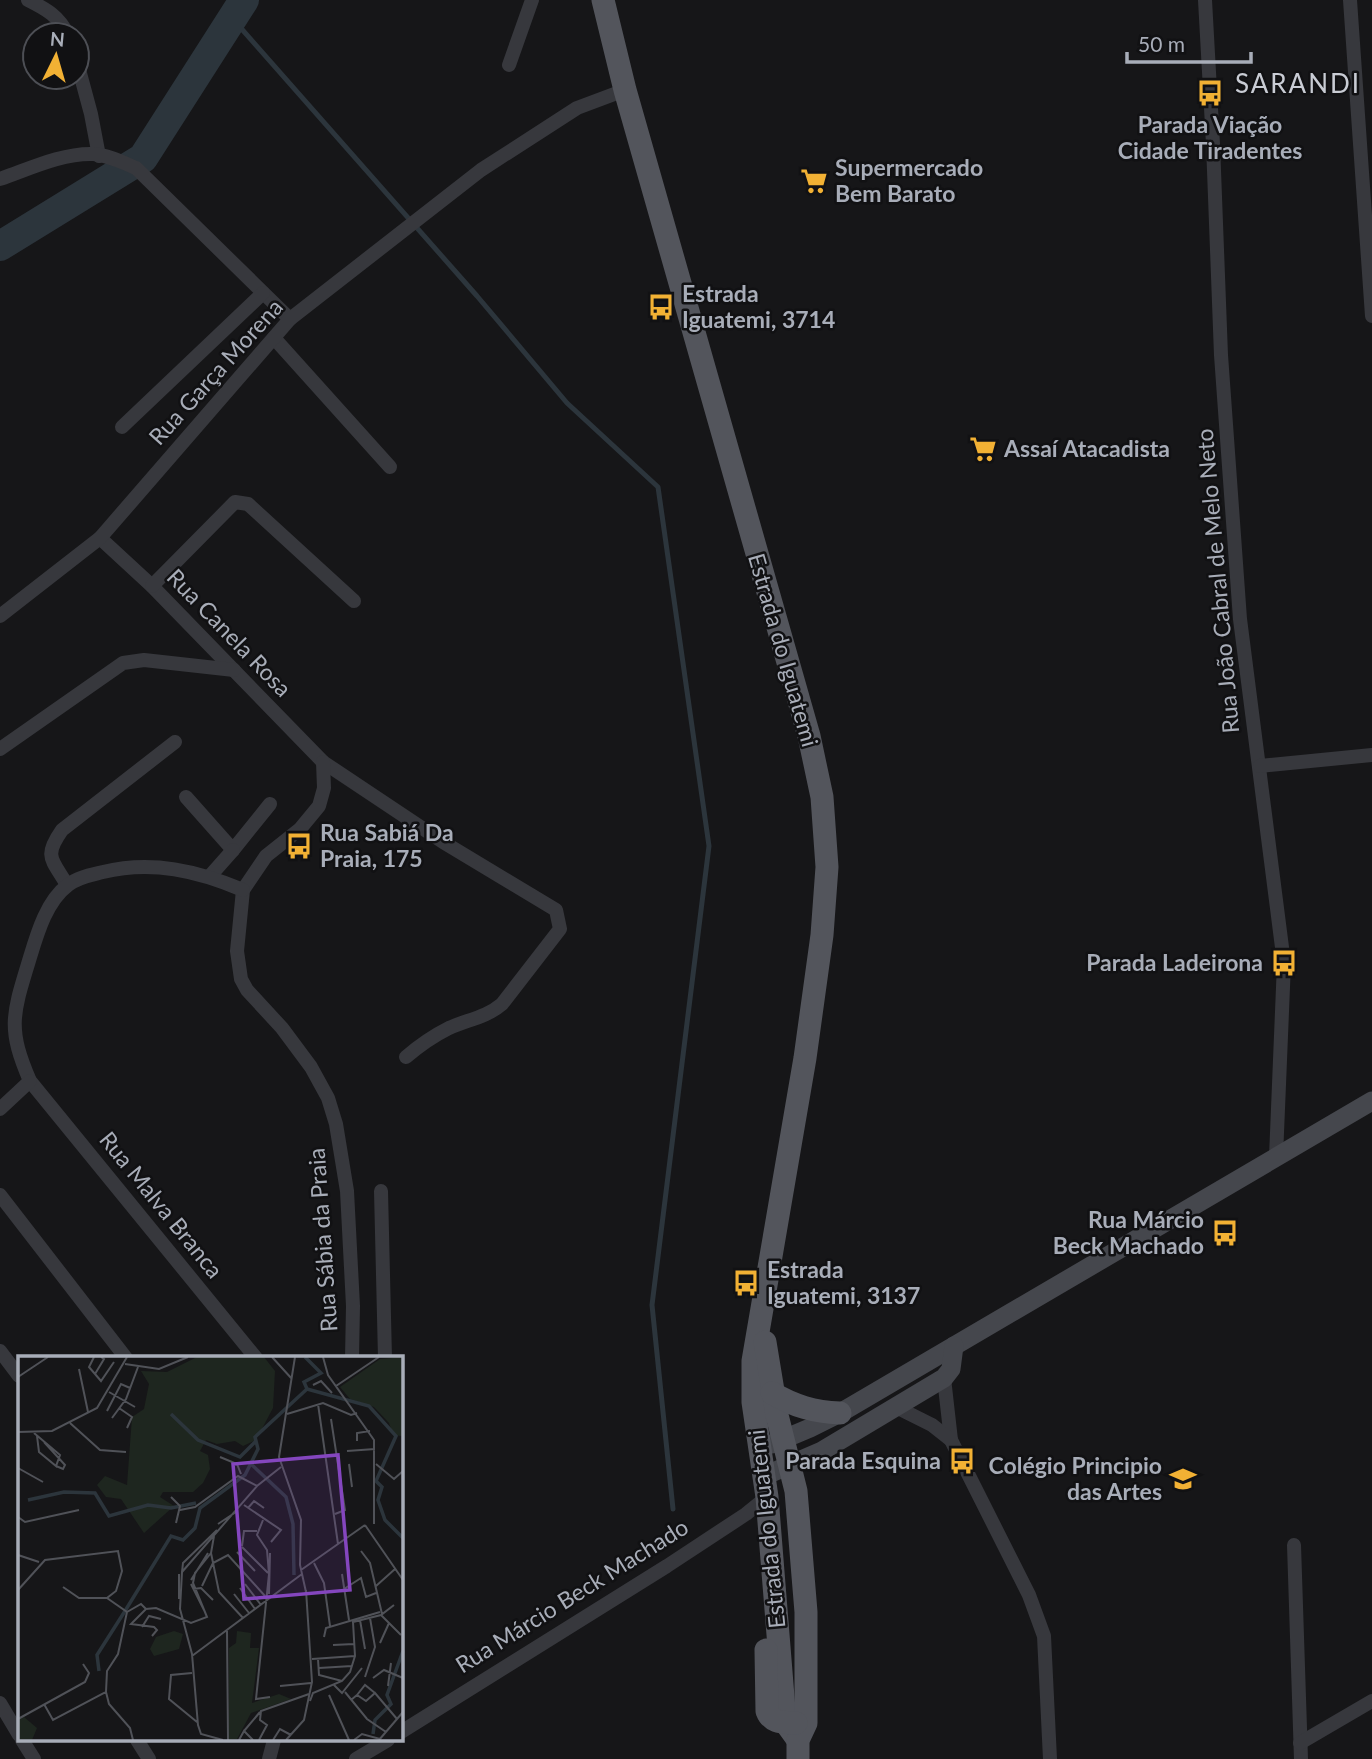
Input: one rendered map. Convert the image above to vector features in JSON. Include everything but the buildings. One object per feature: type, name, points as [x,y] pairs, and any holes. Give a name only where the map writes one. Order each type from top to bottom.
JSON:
[{"type":"main road","name":"Estrada do Iguatemi","points":[[603,0],[625,90],[809,736],[822,797],[827,867],[822,935],[806,1058],[753,1361],[752,1388],[797,1736]]},
{"type":"main road","points":[[758,1450],[840,1413],[1372,1101]]},
{"type":"main road","name":"Estrada do Iguatemi","points":[[761,1314],[772,1393],[796,1491],[800,1536],[806,1612],[797,1736]]},
{"type":"main road","points":[[944,1378],[951,1369],[954,1346]]},
{"type":"main road","name":"Rua Márcio Beck Machado","points":[[766,1486],[789,1465],[822,1451],[944,1378]]},
{"type":"main road","points":[[772,1393],[789,1403],[808,1409],[840,1413]]},
{"type":"main road","points":[[766,1486],[787,1497],[800,1536]]},
{"type":"street","points":[[28,0],[50,12],[59,21]]},
{"type":"street","points":[[509,65],[532,0]]},
{"type":"street","name":"Rua João Cabral de Melo Neto","points":[[1205,0],[1221,355],[1240,619],[1284,963],[1276,1157]]},
{"type":"street","points":[[1350,0],[1366,137],[1372,316]]},
{"type":"street","name":"Rua Garça Morena","points":[[0,616],[100,538],[290,319],[481,170],[577,108],[625,90]]},
{"type":"street","points":[[85,91],[99,156]]},
{"type":"street","points":[[0,179],[60,159],[92,154],[112,158],[135,168],[290,319]]},
{"type":"street","points":[[122,427],[263,293]]},
{"type":"street","points":[[274,338],[390,467]]},
{"type":"street","points":[[152,586],[235,502],[240,502],[248,504],[355,601]]},
{"type":"street","name":"Rua Canela Rosa","points":[[100,538],[152,586],[323,762],[443,842],[556,910],[560,929],[502,1004],[493,1011],[450,1027],[423,1042],[406,1057]]},
{"type":"street","points":[[0,749],[123,663],[144,660],[234,670]]},
{"type":"street","points":[[175,742],[62,830],[51,848],[50,856],[67,885],[85,876],[118,868],[151,867],[210,876],[243,890]]},
{"type":"street","points":[[1260,766],[1372,755]]},
{"type":"street","name":"Rua Sábia da Praia","points":[[323,762],[324,788],[319,806],[300,829],[267,856],[243,890],[237,951],[241,979],[247,990],[282,1028],[311,1067],[328,1098],[336,1124],[347,1191],[353,1306],[352,1356]]},
{"type":"street","points":[[186,797],[233,850]]},
{"type":"street","points":[[210,876],[270,804]]},
{"type":"street","name":"Rua Malva Branca","points":[[67,885],[53,903],[38,931],[14,1008],[13,1031],[17,1051],[30,1081],[254,1356]]},
{"type":"street","points":[[0,1110],[30,1081]]},
{"type":"street","points":[[381,1191],[385,1356]]},
{"type":"street","points":[[0,1195],[124,1356]]},
{"type":"street","points":[[0,1351],[18,1375]]},
{"type":"street","points":[[944,1378],[951,1440],[1029,1595],[1044,1636],[1050,1759]]},
{"type":"street","points":[[896,1407],[932,1425],[951,1440]]},
{"type":"street","name":"Rua Márcio Beck Machado","points":[[402,1731],[746,1514],[766,1486]]},
{"type":"street","points":[[1294,1545],[1301,1759]]},
{"type":"street","points":[[1300,1743],[1372,1702]]},
{"type":"street","points":[[0,1703],[18,1733]]},
{"type":"street","points":[[23,1742],[34,1759]]},
{"type":"street","points":[[138,1742],[149,1759]]},
{"type":"street","points":[[356,1759],[385,1742]]},
{"type":"waterway","points":[[0,246],[143,158],[244,0]]},
{"type":"waterway","points":[[232,18],[477,296],[567,403],[658,487],[709,846],[652,1305],[673,1509]]},
{"type":"place","name":"Parada Viação Cidade Tiradentes","points":[[1210,93]]},
{"type":"place","name":"Supermercado Bem Barato","points":[[814,181]]},
{"type":"place","name":"Estrada Iguatemi, 3714","points":[[661,307]]},
{"type":"place","name":"Assaí Atacadista","points":[[983,449]]},
{"type":"place","name":"Rua Sabiá Da Praia, 175","points":[[299,846]]},
{"type":"place","name":"Parada Ladeirona","points":[[1284,963]]},
{"type":"place","name":"Rua Márcio Beck Machado","points":[[1225,1233]]},
{"type":"place","name":"Estrada Iguatemi, 3137","points":[[746,1283]]},
{"type":"place","name":"Parada Esquina","points":[[962,1461]]},
{"type":"place","name":"Colégio Principio das Artes","points":[[1183,1479]]},
{"type":"district","name":"SARANDI","points":[[1298,84]]}]
